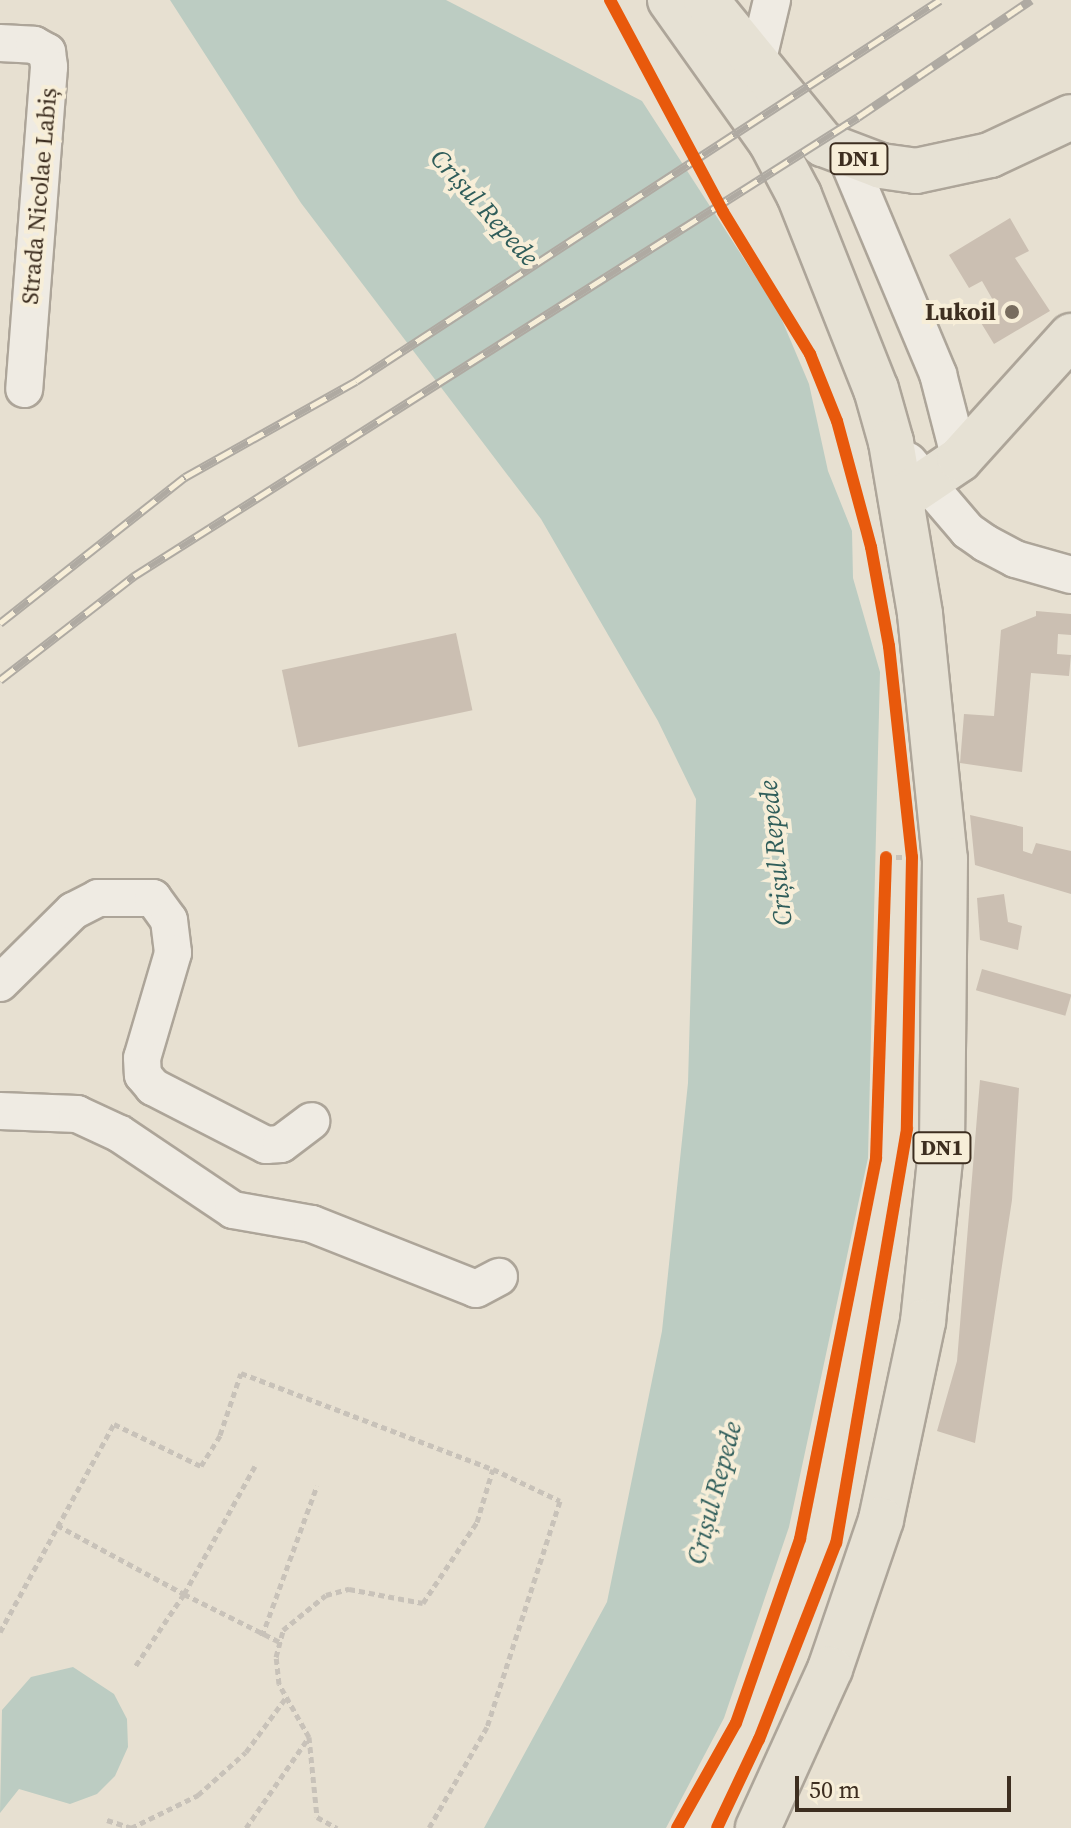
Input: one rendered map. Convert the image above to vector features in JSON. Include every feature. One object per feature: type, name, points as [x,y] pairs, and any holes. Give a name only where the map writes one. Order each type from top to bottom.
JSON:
[{"type":"main road","name":"DN1","points":[[670,0],[771,142],[829,260],[891,442],[929,481],[920,614],[945,859],[942,1141],[923,1322],[881,1520],[830,1669],[758,1828]]},
{"type":"main road","name":"DN1","points":[[706,0],[823,144],[846,155],[916,171],[990,155],[1071,117]]},
{"type":"main road","points":[[929,481],[1071,336]]},
{"type":"street","points":[[757,63],[772,0]]},
{"type":"street","name":"Strada Nicolae Labiș","points":[[0,43],[34,45],[47,52],[49,67],[24,389]]},
{"type":"street","points":[[846,155],[941,385],[929,481],[985,543],[1015,559],[1071,575]]},
{"type":"street","points":[[0,983],[73,911],[98,898],[153,898],[169,920],[173,953],[142,1058],[143,1075],[153,1087],[266,1145],[281,1144],[311,1121]]},
{"type":"street","points":[[0,1111],[77,1114],[120,1134],[233,1210],[312,1224],[476,1289],[499,1277]]},
{"type":"path","points":[[910,843],[911,872]]},
{"type":"path","points":[[886,857],[886,873]]},
{"type":"path","points":[[0,1632],[114,1424],[201,1466],[220,1435],[241,1373],[493,1469],[560,1501],[487,1727],[429,1828]]},
{"type":"path","points":[[134,1668],[184,1594],[255,1466]]},
{"type":"path","points":[[337,1828],[317,1817],[309,1737],[285,1698],[276,1657],[283,1630],[326,1595],[349,1589],[423,1603],[477,1522],[493,1469]]},
{"type":"path","points":[[262,1636],[317,1486]]},
{"type":"path","points":[[57,1525],[262,1636],[280,1642]]},
{"type":"path","points":[[107,1820],[131,1828],[198,1795],[246,1752],[285,1698]]},
{"type":"path","points":[[246,1828],[309,1737]]},
{"type":"water","name":"Crișul Repede","points":[[170,0],[446,0],[642,101],[779,313],[809,384],[828,471],[852,531],[853,578],[880,672],[868,1158],[789,1527],[724,1718],[666,1828],[484,1828],[607,1602],[662,1331],[688,1083],[696,799],[658,721],[541,519],[301,203]]},
{"type":"water","points":[[73,1667],[114,1694],[127,1719],[128,1747],[115,1776],[97,1794],[70,1804],[19,1789],[0,1813],[2,1710],[31,1677]]},
{"type":"building","points":[[1010,218],[1029,251],[1015,258],[1050,311],[994,344],[975,313],[994,302],[982,281],[969,288],[949,255]]},
{"type":"building","points":[[1036,611],[1071,614],[1071,635],[1058,634],[1057,654],[1071,655],[1069,676],[1031,673],[1022,772],[960,763],[964,714],[994,716],[1001,630],[1036,616]]},
{"type":"building","points":[[456,633],[472,710],[298,747],[282,670]]},
{"type":"building","points":[[970,815],[1023,827],[1023,851],[1032,854],[1036,843],[1071,851],[1071,894],[975,865]]},
{"type":"building","points":[[1004,894],[1008,922],[1022,926],[1018,950],[980,940],[977,898]]},
{"type":"building","points":[[982,969],[1071,995],[1065,1016],[976,990]]},
{"type":"building","points":[[980,1080],[1019,1088],[1012,1200],[975,1443],[937,1431],[957,1361]]},
{"type":"railway","points":[[0,623],[185,477],[356,381],[940,0]]},
{"type":"railway","points":[[0,680],[134,576],[858,117],[1031,0]]},
{"type":"cycle path","points":[[610,0],[723,212],[810,354],[837,421],[871,547],[889,646],[912,857],[907,1129],[836,1543],[759,1739],[717,1828]]},
{"type":"cycle path","points":[[677,1828],[736,1723],[800,1539],[876,1159],[886,857]]},
{"type":"place","name":"Lukoil","points":[[1012,312]]}]
